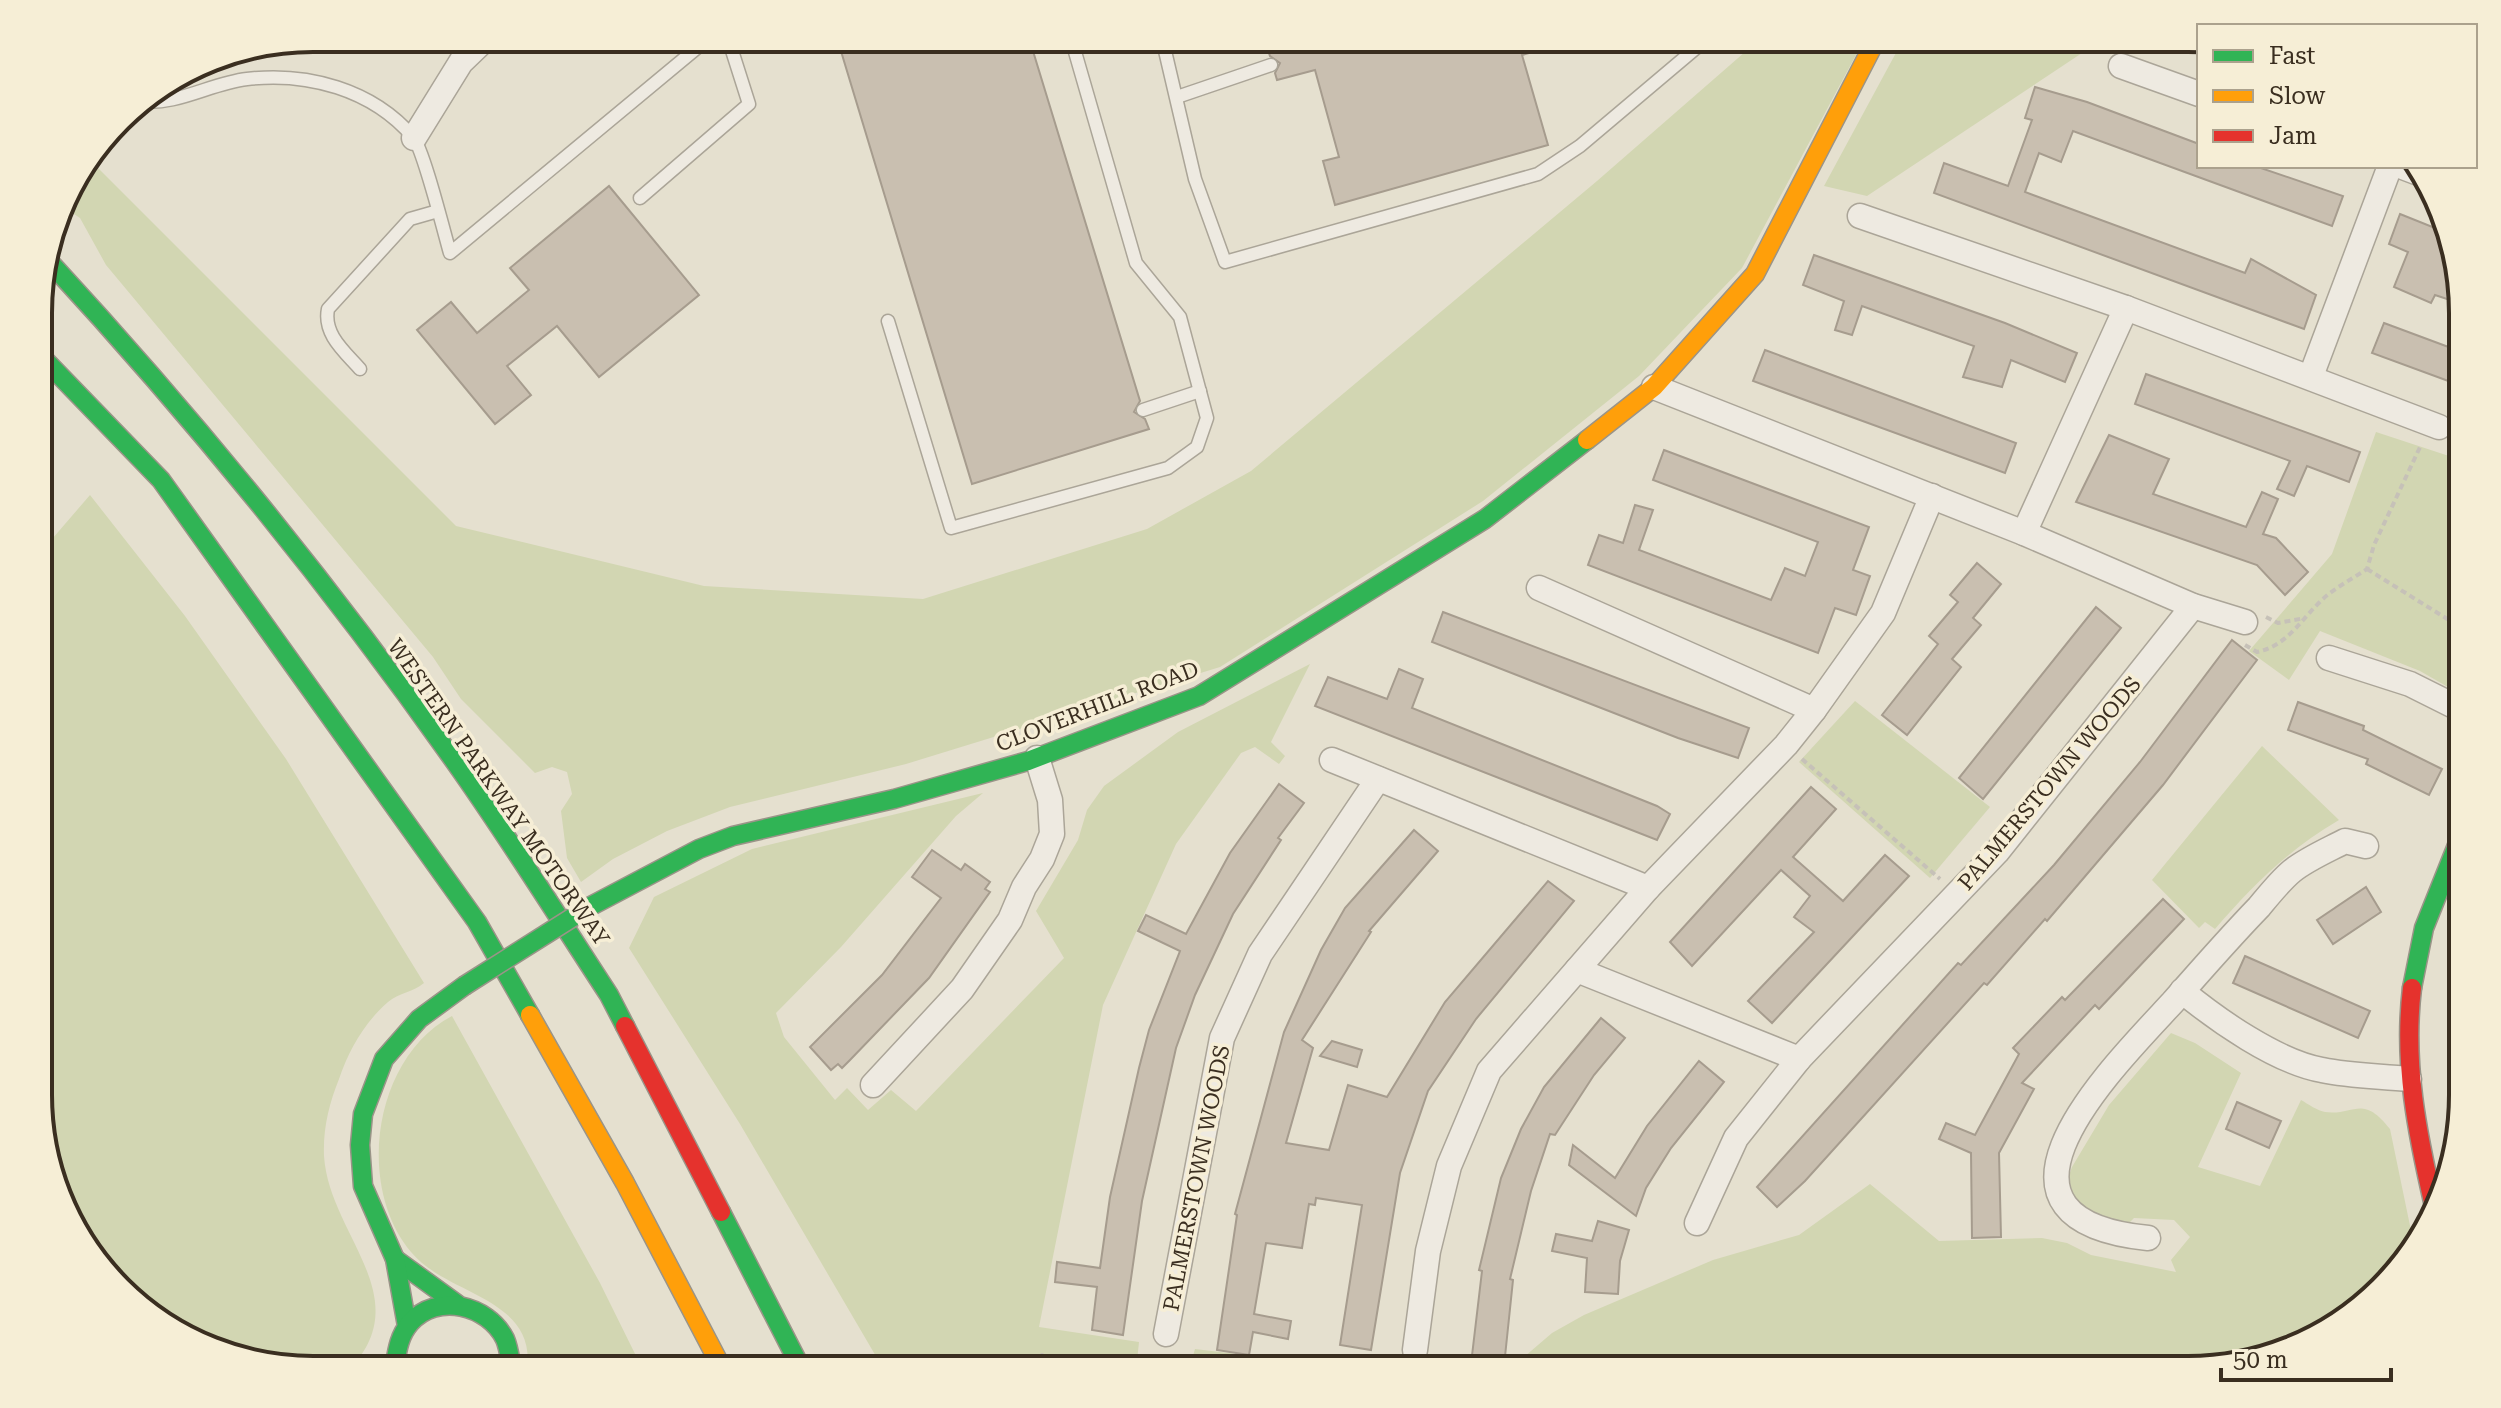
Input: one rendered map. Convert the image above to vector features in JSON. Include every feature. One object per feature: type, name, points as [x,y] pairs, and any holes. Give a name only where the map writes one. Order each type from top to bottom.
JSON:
[{"type":"main road","name":"CLOVERHILL ROAD","points":[[407,1326],[395,1259],[363,1186],[360,1145],[363,1114],[384,1059],[419,1019],[464,986],[589,907],[686,855],[733,836],[894,799],[1037,758],[1199,696],[1485,519],[1654,387],[1755,274],[1870,52]]},
{"type":"main road","name":"WESTERN PARKWAY MOTORWAY","points":[[56,269],[142,362],[328,589],[456,763],[609,995],[795,1356]]},
{"type":"main road","points":[[52,367],[161,480],[477,922],[625,1183],[716,1356]]},
{"type":"main road","points":[[2431,1189],[2409,1079],[2407,1019],[2416,951],[2448,863]]},
{"type":"main road","points":[[395,1259],[457,1304],[476,1309],[493,1319],[505,1334],[512,1356]]},
{"type":"main road","points":[[395,1356],[407,1326],[430,1310],[457,1304]]},
{"type":"street","points":[[414,138],[461,62],[471,52]]},
{"type":"street","points":[[2121,66],[2197,93]]},
{"type":"street","points":[[2311,376],[2389,168]]},
{"type":"street","points":[[1860,216],[2311,376],[2431,434]]},
{"type":"street","points":[[2024,533],[2126,308]]},
{"type":"street","points":[[1654,387],[2024,533],[2193,606],[2256,623]]},
{"type":"street","points":[[1415,1350],[1428,1251],[1449,1166],[1489,1071],[1648,888],[1786,745],[1814,710],[1883,613],[1932,496]]},
{"type":"street","points":[[1539,588],[1814,710]]},
{"type":"street","name":"PALMERSTOWN WOODS","points":[[1697,1223],[1736,1138],[1799,1059],[1997,852],[2193,606]]},
{"type":"street","points":[[2329,658],[2410,684],[2448,703]]},
{"type":"street","points":[[873,1085],[962,989],[1010,920],[1024,887],[1042,859],[1052,834],[1050,800],[1037,758]]},
{"type":"street","points":[[1332,760],[1648,888]]},
{"type":"street","name":"PALMERSTOWN WOODS","points":[[1166,1334],[1222,1038],[1260,954],[1378,779]]},
{"type":"street","points":[[2148,1238],[2111,1234],[2078,1216],[2061,1197],[2056,1169],[2064,1136],[2100,1081],[2292,871],[2345,841],[2366,846]]},
{"type":"street","points":[[1577,970],[1799,1059]]},
{"type":"street","points":[[2182,991],[2211,1015],[2251,1040],[2319,1070],[2409,1079]]},
{"type":"lane","points":[[161,102],[246,79],[308,79],[358,93],[414,138],[450,253],[692,52]]},
{"type":"lane","points":[[640,198],[749,104],[732,52]]},
{"type":"lane","points":[[888,321],[951,528],[1168,468],[1197,447],[1207,418],[1180,317],[1136,263],[1075,52]]},
{"type":"lane","points":[[1166,52],[1195,179],[1225,262],[1538,174],[1580,146],[1691,52]]},
{"type":"lane","points":[[1177,97],[1271,65]]},
{"type":"lane","points":[[360,369],[330,333],[325,322],[328,309],[410,219],[438,211]]},
{"type":"lane","points":[[1143,410],[1200,391]]},
{"type":"path","points":[[2305,618],[2256,623],[2245,646],[2257,652],[2271,649],[2291,634],[2328,594],[2367,569],[2374,545],[2431,434]]},
{"type":"path","points":[[2367,569],[2448,619]]},
{"type":"path","points":[[1795,764],[1800,757],[1941,880]]},
{"type":"green space","points":[[1745,52],[1858,52],[1742,268],[1639,376],[1483,501],[1220,667],[906,764],[730,807],[667,831],[613,859],[581,882],[567,858],[561,811],[572,794],[567,772],[552,767],[535,773],[461,699],[433,657],[106,265],[80,218],[72,213],[97,167],[456,526],[704,586],[923,599],[1147,529],[1251,471],[1597,181]]},
{"type":"green space","points":[[1896,52],[2100,52],[2082,53],[1867,196],[1824,186]]},
{"type":"green space","points":[[2376,432],[2448,456],[2448,687],[2420,671],[2320,631],[2289,680],[2249,651],[2332,554]]},
{"type":"green space","points":[[90,495],[185,616],[286,759],[424,983],[388,1002],[365,1028],[343,1068],[327,1116],[324,1156],[329,1185],[365,1265],[373,1291],[375,1317],[368,1343],[359,1356],[279,1354],[245,1347],[182,1321],[128,1280],[106,1254],[79,1211],[66,1179],[54,1129],[52,1095],[52,539]]},
{"type":"green space","points":[[1310,664],[1271,742],[1285,756],[1279,764],[1255,747],[1241,753],[1176,844],[1103,1005],[1039,1327],[1139,1342],[1138,1356],[876,1356],[740,1124],[629,948],[654,897],[752,849],[983,793],[956,816],[841,947],[776,1013],[784,1037],[835,1100],[847,1088],[868,1110],[891,1090],[916,1111],[1064,958],[1036,911],[1078,840],[1087,810],[1104,786],[1178,732]]},
{"type":"green space","points":[[1855,701],[1990,807],[1930,878],[1799,762]]},
{"type":"green space","points":[[2262,746],[2339,820],[2272,869],[2215,929],[2205,922],[2199,928],[2152,880]]},
{"type":"green space","points":[[452,1016],[600,1283],[636,1356],[526,1356],[518,1327],[504,1312],[427,1267],[411,1252],[393,1224],[383,1193],[379,1159],[381,1124],[390,1091],[405,1061],[426,1035]]},
{"type":"green space","points":[[2171,1033],[2195,1043],[2241,1073],[2198,1167],[2260,1186],[2301,1100],[2325,1112],[2365,1109],[2390,1129],[2411,1230],[2373,1280],[2347,1302],[2319,1321],[2288,1336],[2239,1351],[2205,1355],[1526,1355],[1552,1333],[1584,1315],[1713,1260],[1799,1235],[1870,1184],[1939,1241],[2042,1238],[2067,1243],[2091,1255],[2176,1272],[2171,1260],[2190,1237],[2174,1220],[2134,1218],[2127,1225],[2111,1224],[2070,1198],[2068,1178],[2072,1167],[2109,1105]]},
{"type":"green space","points":[[1195,1349],[1249,1356],[1193,1356]]},
{"type":"building","points":[[841,52],[1033,52],[1140,401],[1134,412],[1145,419],[1149,429],[972,484]]},
{"type":"building","points":[[1269,52],[1532,52],[1522,55],[1548,145],[1335,205],[1323,161],[1339,157],[1315,70],[1277,80],[1275,73],[1280,63]]},
{"type":"building","points":[[2035,87],[2087,102],[2197,143],[2197,168],[2261,168],[2343,196],[2332,226],[2073,131],[2061,162],[2039,153],[2025,192],[2245,273],[2251,259],[2316,295],[2304,329],[1934,193],[1944,163],[2008,186],[2032,120],[2025,118]]},
{"type":"building","points":[[609,186],[699,295],[599,377],[557,326],[507,366],[531,395],[495,424],[417,330],[451,302],[477,333],[529,290],[510,268]]},
{"type":"building","points":[[2400,214],[2435,228],[2444,262],[2448,299],[2435,295],[2431,303],[2394,287],[2408,252],[2389,244]]},
{"type":"building","points":[[1814,255],[2005,323],[2077,353],[2065,382],[2011,360],[2002,387],[1963,377],[1974,346],[1862,306],[1852,335],[1835,330],[1844,301],[1803,285]]},
{"type":"building","points":[[2384,323],[2448,347],[2448,381],[2372,353]]},
{"type":"building","points":[[1765,350],[2016,443],[2005,473],[1753,381]]},
{"type":"building","points":[[2146,374],[2360,452],[2349,482],[2307,466],[2294,496],[2277,489],[2290,461],[2135,404]]},
{"type":"building","points":[[2109,435],[2169,459],[2153,494],[2246,527],[2262,492],[2278,499],[2263,534],[2276,538],[2308,572],[2285,595],[2257,565],[2076,502]]},
{"type":"building","points":[[1664,450],[1869,527],[1853,570],[1870,576],[1856,615],[1835,608],[1818,653],[1588,565],[1599,535],[1623,543],[1635,505],[1653,510],[1639,550],[1771,600],[1785,568],[1805,576],[1818,542],[1653,480]]},
{"type":"building","points":[[1977,563],[2001,584],[1973,618],[1981,625],[1952,659],[1961,667],[1907,735],[1882,715],[1938,644],[1929,636],[1958,602],[1950,595]]},
{"type":"building","points":[[2096,607],[2121,628],[1983,799],[1959,778]]},
{"type":"building","points":[[1443,612],[1749,728],[1738,758],[1678,738],[1432,642]]},
{"type":"building","points":[[2232,640],[2257,660],[2163,785],[2047,921],[2045,919],[1987,985],[1984,983],[1805,1181],[1777,1207],[1757,1187],[1958,963],[1961,965],[2054,865],[2140,762]]},
{"type":"building","points":[[1399,669],[1423,679],[1412,708],[1657,806],[1670,814],[1657,840],[1315,706],[1328,677],[1387,699]]},
{"type":"building","points":[[2298,702],[2364,726],[2363,730],[2442,769],[2429,795],[2366,764],[2368,759],[2288,730]]},
{"type":"building","points":[[1279,784],[1304,803],[1278,838],[1281,840],[1233,914],[1195,995],[1176,1048],[1142,1201],[1123,1335],[1092,1330],[1097,1287],[1055,1282],[1057,1262],[1100,1268],[1110,1197],[1139,1068],[1149,1030],[1180,951],[1138,931],[1146,915],[1186,934],[1230,853]]},
{"type":"building","points":[[1811,787],[1836,809],[1793,857],[1843,901],[1885,855],[1909,876],[1772,1023],[1748,1001],[1814,932],[1794,917],[1810,896],[1781,870],[1692,966],[1670,942]]},
{"type":"building","points":[[1414,830],[1438,851],[1369,931],[1302,1040],[1313,1048],[1286,1143],[1329,1150],[1348,1085],[1387,1097],[1445,1002],[1548,881],[1574,901],[1476,1019],[1428,1091],[1400,1173],[1371,1350],[1340,1345],[1362,1205],[1316,1198],[1315,1205],[1309,1204],[1302,1248],[1266,1243],[1254,1314],[1291,1321],[1288,1339],[1253,1332],[1249,1355],[1217,1350],[1235,1214],[1284,1032],[1321,950],[1345,908]]},
{"type":"building","points":[[932,850],[961,870],[965,864],[990,882],[985,889],[990,892],[929,978],[842,1068],[838,1064],[831,1070],[810,1047],[882,975],[941,898],[912,877]]},
{"type":"building","points":[[2366,887],[2381,912],[2333,944],[2317,920]]},
{"type":"building","points":[[2163,899],[2184,919],[2099,1009],[2095,1005],[2022,1083],[2034,1089],[1999,1153],[2001,1237],[1972,1238],[1971,1153],[1939,1139],[1946,1123],[1975,1135],[2019,1054],[2013,1048],[2062,997],[2065,1000]]},
{"type":"building","points":[[2245,956],[2370,1011],[2358,1038],[2233,983]]},
{"type":"building","points":[[1601,1018],[1625,1038],[1594,1075],[1555,1135],[1550,1134],[1531,1191],[1510,1279],[1513,1280],[1505,1355],[1472,1355],[1482,1271],[1479,1270],[1501,1178],[1521,1129],[1544,1087]]},
{"type":"building","points":[[1332,1041],[1362,1050],[1357,1067],[1320,1056]]},
{"type":"building","points":[[1699,1061],[1724,1082],[1671,1148],[1646,1188],[1636,1216],[1569,1165],[1573,1145],[1615,1178],[1647,1126]]},
{"type":"building","points":[[2237,1102],[2281,1121],[2269,1148],[2226,1129]]},
{"type":"building","points":[[1598,1221],[1629,1230],[1620,1261],[1618,1294],[1585,1292],[1587,1258],[1552,1251],[1556,1234],[1592,1241]]},
{"type":"traffic: fast","points":[[56,269],[259,503],[408,696],[495,820],[609,995],[625,1026]]},
{"type":"traffic: fast","points":[[52,367],[161,480],[477,922],[530,1015]]},
{"type":"traffic: fast","points":[[589,907],[699,849],[733,836],[894,799],[1028,761],[1199,696],[1485,519],[1587,440]]},
{"type":"traffic: fast","points":[[2412,988],[2424,928],[2448,868]]},
{"type":"traffic: fast","points":[[464,986],[589,907]]},
{"type":"traffic: fast","points":[[407,1326],[395,1259],[363,1186],[360,1145],[363,1114],[384,1059],[419,1019],[464,986]]},
{"type":"traffic: fast","points":[[721,1212],[795,1356]]},
{"type":"traffic: fast","points":[[395,1259],[457,1304]]},
{"type":"traffic: fast","points":[[396,1356],[400,1340],[410,1323],[421,1313],[447,1305],[475,1311],[487,1318],[505,1339],[509,1356]]},
{"type":"traffic: slow","points":[[1587,440],[1654,387],[1755,274],[1870,52]]},
{"type":"traffic: slow","points":[[530,1015],[625,1183],[716,1356]]},
{"type":"traffic: jam","points":[[2412,988],[2409,1043],[2413,1098],[2430,1190]]},
{"type":"traffic: jam","points":[[625,1026],[721,1212]]}]
